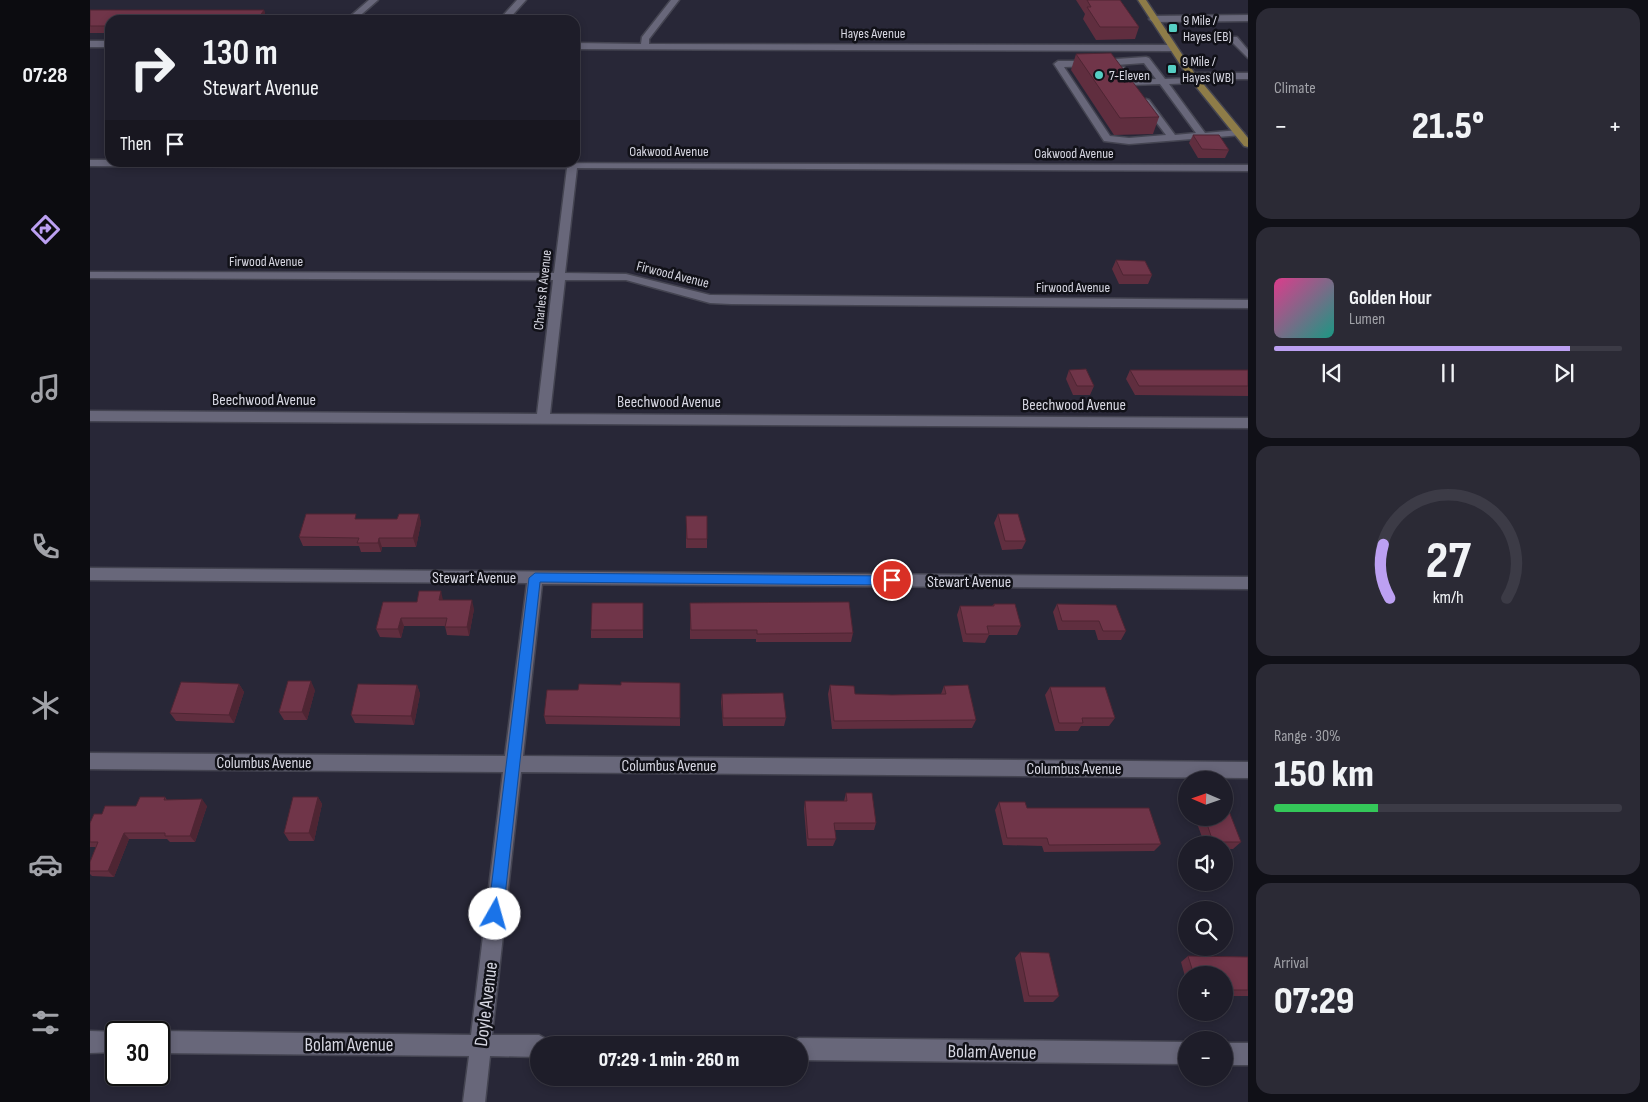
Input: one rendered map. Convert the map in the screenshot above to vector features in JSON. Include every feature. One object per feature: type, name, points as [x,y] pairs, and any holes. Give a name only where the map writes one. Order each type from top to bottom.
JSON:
[{"type":"main road","points":[[1142,0],[1172,48],[1194,78],[1248,144]]},
{"type":"street","points":[[356,15],[374,0]]},
{"type":"street","points":[[508,15],[522,0]]},
{"type":"street","points":[[645,46],[646,39],[675,0]]},
{"type":"street","points":[[1153,19],[1248,18]]},
{"type":"street","points":[[1234,39],[1248,55]]},
{"type":"street","points":[[90,44],[105,44]]},
{"type":"street","name":"Hayes Avenue","points":[[580,46],[1172,48]]},
{"type":"street","points":[[1055,48],[1058,64],[1107,139],[1129,140],[1239,133]]},
{"type":"street","points":[[1058,64],[1146,60],[1202,135]]},
{"type":"street","points":[[1116,62],[1172,137]]},
{"type":"street","points":[[1132,83],[1248,76]]},
{"type":"street","name":"Oakwood Avenue","points":[[90,163],[105,163]]},
{"type":"street","name":"Oakwood Avenue","points":[[580,165],[1248,168]]},
{"type":"street","name":"Charles R Avenue","points":[[543,419],[572,167]]},
{"type":"street","name":"Firwood Avenue","points":[[90,275],[637,278],[710,299],[731,300],[1248,304]]},
{"type":"street","name":"Beechwood Avenue","points":[[90,416],[1248,423]]},
{"type":"street","name":"Stewart Avenue","points":[[90,574],[1248,583]]},
{"type":"street","name":"Doyle Avenue","points":[[474,1102],[535,578]]},
{"type":"street","name":"Columbus Avenue","points":[[90,761],[1248,770]]},
{"type":"street","points":[[90,1042],[105,1042]]},
{"type":"street","name":"Bolam Avenue","points":[[170,1042],[530,1046]]},
{"type":"street","name":"Bolam Avenue","points":[[808,1049],[1178,1053]]},
{"type":"street","points":[[1233,1054],[1248,1054]]},
{"type":"building","points":[[1087,0],[1120,0],[1139,27],[1100,27],[1087,7],[1091,7]]},
{"type":"building","points":[[90,10],[264,10],[260,15],[105,15],[105,26],[90,26]]},
{"type":"building","points":[[1111,53],[1159,117],[1120,118],[1076,54]]},
{"type":"building","points":[[1193,135],[1219,135],[1229,150],[1202,149]]},
{"type":"building","points":[[1116,260],[1145,261],[1152,275],[1123,275]]},
{"type":"building","points":[[1086,369],[1094,386],[1077,386],[1069,370]]},
{"type":"building","points":[[1130,370],[1248,370],[1248,386],[1139,386]]},
{"type":"building","points":[[306,514],[356,514],[355,519],[397,519],[399,514],[419,514],[413,538],[379,538],[378,543],[357,543],[359,538],[299,537]]},
{"type":"building","points":[[998,514],[1018,514],[1026,541],[1005,541]]},
{"type":"building","points":[[686,516],[707,516],[707,539],[687,539]]},
{"type":"building","points":[[419,591],[441,591],[439,600],[472,600],[467,627],[445,627],[447,618],[401,618],[398,629],[376,629],[383,602],[417,602]]},
{"type":"building","points":[[849,602],[853,633],[757,634],[757,630],[691,630],[690,603]]},
{"type":"building","points":[[592,603],[643,603],[643,630],[591,630]]},
{"type":"building","points":[[994,604],[1015,604],[1021,626],[987,626],[989,634],[966,634],[960,606],[994,606]]},
{"type":"building","points":[[1057,604],[1116,605],[1126,631],[1103,631],[1099,621],[1062,621]]},
{"type":"building","points":[[288,681],[311,681],[302,712],[279,712]]},
{"type":"building","points":[[181,682],[239,684],[229,715],[170,713]]},
{"type":"building","points":[[621,682],[680,683],[680,718],[544,716],[547,690],[578,690],[579,684],[621,685]]},
{"type":"building","points":[[358,684],[417,685],[411,716],[351,715]]},
{"type":"building","points":[[830,685],[854,686],[855,694],[892,695],[946,694],[944,686],[968,685],[976,720],[834,721]]},
{"type":"building","points":[[1050,687],[1105,687],[1115,718],[1082,718],[1083,723],[1059,723]]},
{"type":"building","points":[[783,693],[786,718],[723,718],[722,694]]},
{"type":"building","points":[[846,793],[872,793],[876,823],[834,823],[836,839],[808,839],[805,801],[847,801]]},
{"type":"building","points":[[140,797],[165,797],[164,800],[202,799],[190,836],[165,836],[165,833],[124,833],[108,871],[90,871],[90,862],[98,842],[90,842],[90,823],[94,814],[102,814],[105,806],[136,806]]},
{"type":"building","points":[[293,797],[318,797],[309,833],[284,833]]},
{"type":"building","points":[[999,802],[1025,802],[1027,808],[1149,808],[1161,844],[1049,845],[1047,838],[1007,838]]},
{"type":"building","points":[[1233,821],[1241,842],[1233,842],[1233,836],[1211,836],[1208,826],[1233,826]]},
{"type":"building","points":[[1020,952],[1049,953],[1059,996],[1029,996]]},
{"type":"building","points":[[1188,956],[1248,957],[1248,990],[1233,990],[1233,966],[1191,966]]},
{"type":"place","name":"9 Mile / Hayes (EB)","points":[[1173,28]]},
{"type":"place","name":"9 Mile / Hayes (WB)","points":[[1172,69]]},
{"type":"place","name":"7-Eleven","points":[[1099,75]]},
{"type":"route","points":[[495,914],[535,578],[892,580]]}]
